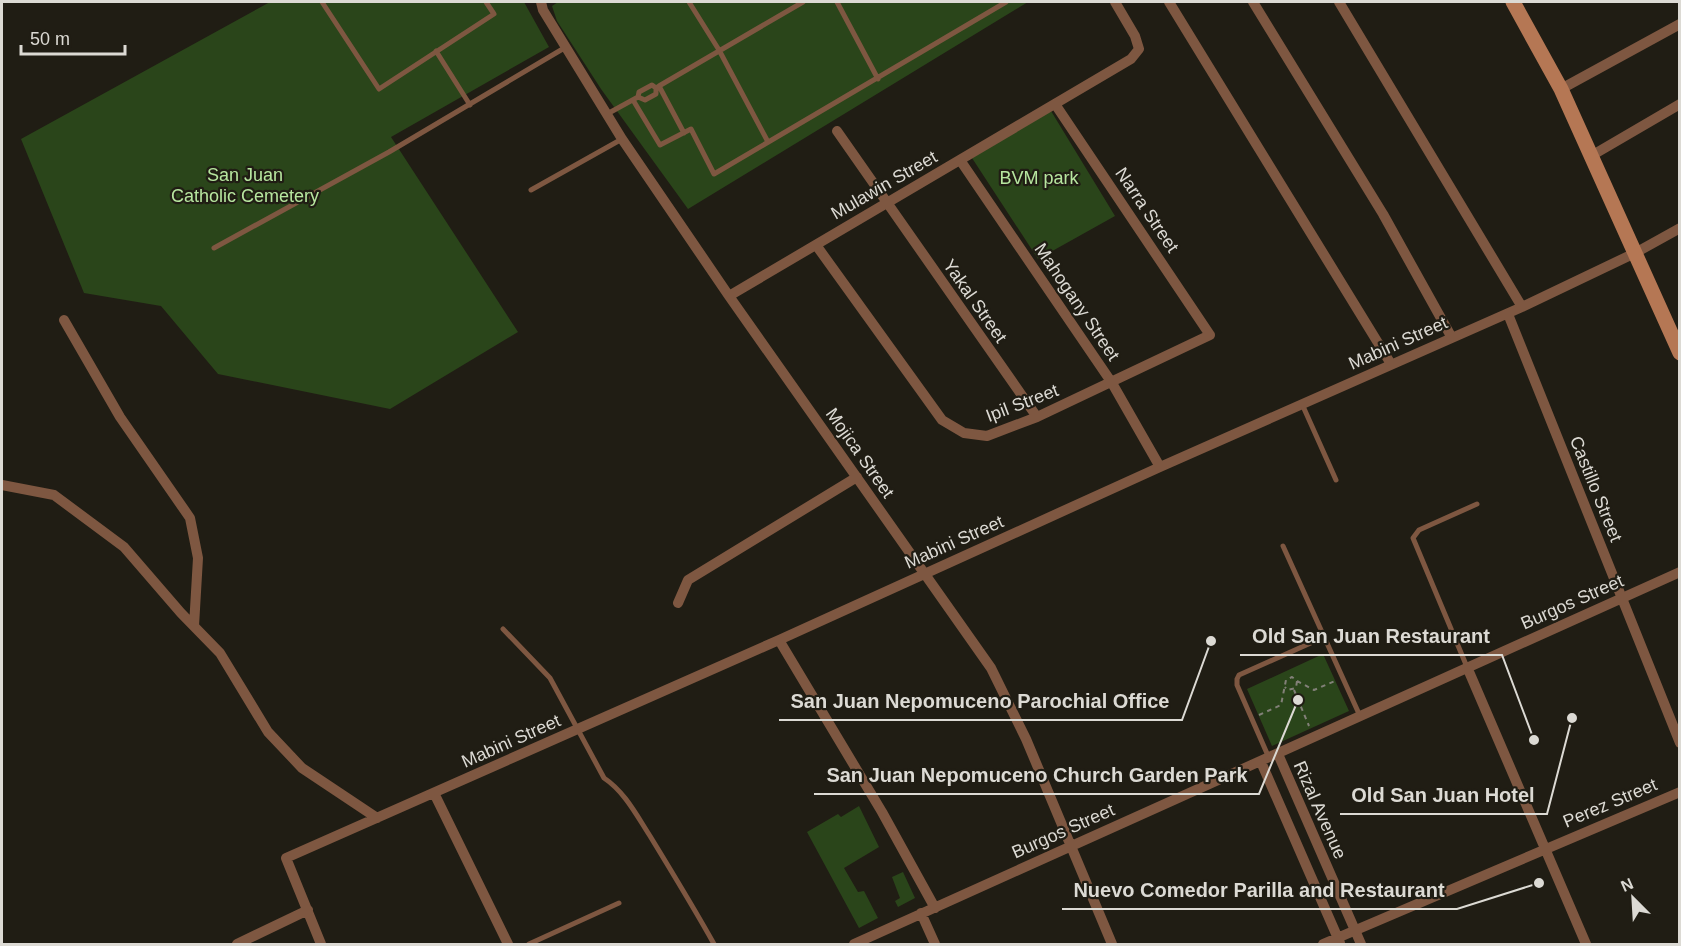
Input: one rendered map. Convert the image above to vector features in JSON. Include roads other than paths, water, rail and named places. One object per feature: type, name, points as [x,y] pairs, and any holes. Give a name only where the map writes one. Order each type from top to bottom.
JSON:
[{"type":"main road","points":[[1513,2],[1561,89],[1680,353]]},
{"type":"street","name":"Mojica Street","points":[[540,2],[622,139],[729,296],[991,668],[1026,739],[1112,945]]},
{"type":"street","name":"Mulawin Street","points":[[729,296],[1131,59],[1139,49],[1115,2]]},
{"type":"street","points":[[1169,2],[1391,364]]},
{"type":"street","points":[[1253,2],[1378,205],[1452,338]]},
{"type":"street","points":[[1340,2],[1522,307]]},
{"type":"street","points":[[1561,89],[1680,24]]},
{"type":"street","name":"Narra Street","points":[[1055,104],[1210,335]]},
{"type":"street","points":[[1591,156],[1680,104]]},
{"type":"street","name":"Yakal Street","points":[[837,131],[1036,417]]},
{"type":"street","name":"Mahogany Street","points":[[960,160],[1112,383],[1161,466]]},
{"type":"street","name":"Mabini Street","points":[[308,910],[286,858],[779,640],[1161,466],[1508,314],[1635,253],[1680,228]]},
{"type":"street","name":"Ipil Street","points":[[816,245],[942,420],[964,433],[987,436],[1036,417],[1210,335]]},
{"type":"street","name":"Castillo Street","points":[[1508,314],[1680,743]]},
{"type":"street","points":[[64,320],[120,417],[190,518],[198,558],[194,626]]},
{"type":"street","points":[[678,603],[687,580],[856,477]]},
{"type":"street","points":[[2,485],[54,495],[124,547],[220,653],[268,732],[302,768],[377,818]]},
{"type":"street","name":"Burgos Street","points":[[854,945],[1680,572]]},
{"type":"street","points":[[779,640],[882,812],[935,908]]},
{"type":"street","points":[[1467,667],[1586,945]]},
{"type":"street","name":"Rizal Avenue","points":[[1269,758],[1317,843],[1361,945]]},
{"type":"street","name":"Rizal Avenue","points":[[1269,758],[1300,851],[1340,941]]},
{"type":"street","name":"Perez Street","points":[[1323,945],[1340,941],[1355,931],[1680,792]]},
{"type":"street","points":[[434,793],[508,945]]},
{"type":"street","points":[[1300,851],[1317,843]]},
{"type":"street","points":[[237,945],[308,910],[321,945]]},
{"type":"street","points":[[921,913],[935,945]]},
{"type":"lane","points":[[322,2],[379,89],[494,14],[486,2]]},
{"type":"lane","points":[[689,2],[719,50],[768,142]]},
{"type":"lane","points":[[636,99],[639,92],[652,86],[658,87],[803,2]]},
{"type":"lane","points":[[837,2],[878,79]]},
{"type":"lane","points":[[636,99],[660,145],[691,129],[714,174],[1006,2]]},
{"type":"lane","points":[[214,248],[389,152],[566,47]]},
{"type":"lane","points":[[436,51],[470,105]]},
{"type":"lane","points":[[607,114],[636,99],[645,100],[656,94],[658,87]]},
{"type":"lane","points":[[658,87],[684,133]]},
{"type":"lane","points":[[531,190],[622,139]]},
{"type":"lane","points":[[1302,404],[1336,480]]},
{"type":"lane","points":[[1467,667],[1413,538],[1419,530],[1477,504]]},
{"type":"lane","points":[[1283,546],[1360,716]]},
{"type":"lane","points":[[503,628],[550,678],[604,778],[613,784],[629,803],[684,890],[714,945]]},
{"type":"lane","points":[[1269,758],[1237,685],[1237,679],[1239,675],[1324,637]]},
{"type":"lane","points":[[529,945],[619,903]]},
{"type":"place","name":"San Juan Nepomuceno Parochial Office","points":[[1211,641]]},
{"type":"place","name":"San Juan Nepomuceno Church Garden Park","points":[[1298,700]]},
{"type":"place","name":"Old San Juan Hotel","points":[[1572,718]]},
{"type":"place","name":"Old San Juan Restaurant","points":[[1534,740]]},
{"type":"place","name":"Nuevo Comedor Parilla and Restaurant","points":[[1539,883]]},
{"type":"park label","name":"BVM park","points":[[1039,178]]},
{"type":"park label","name":"San Juan Catholic Cemetery","points":[[245,186]]}]
